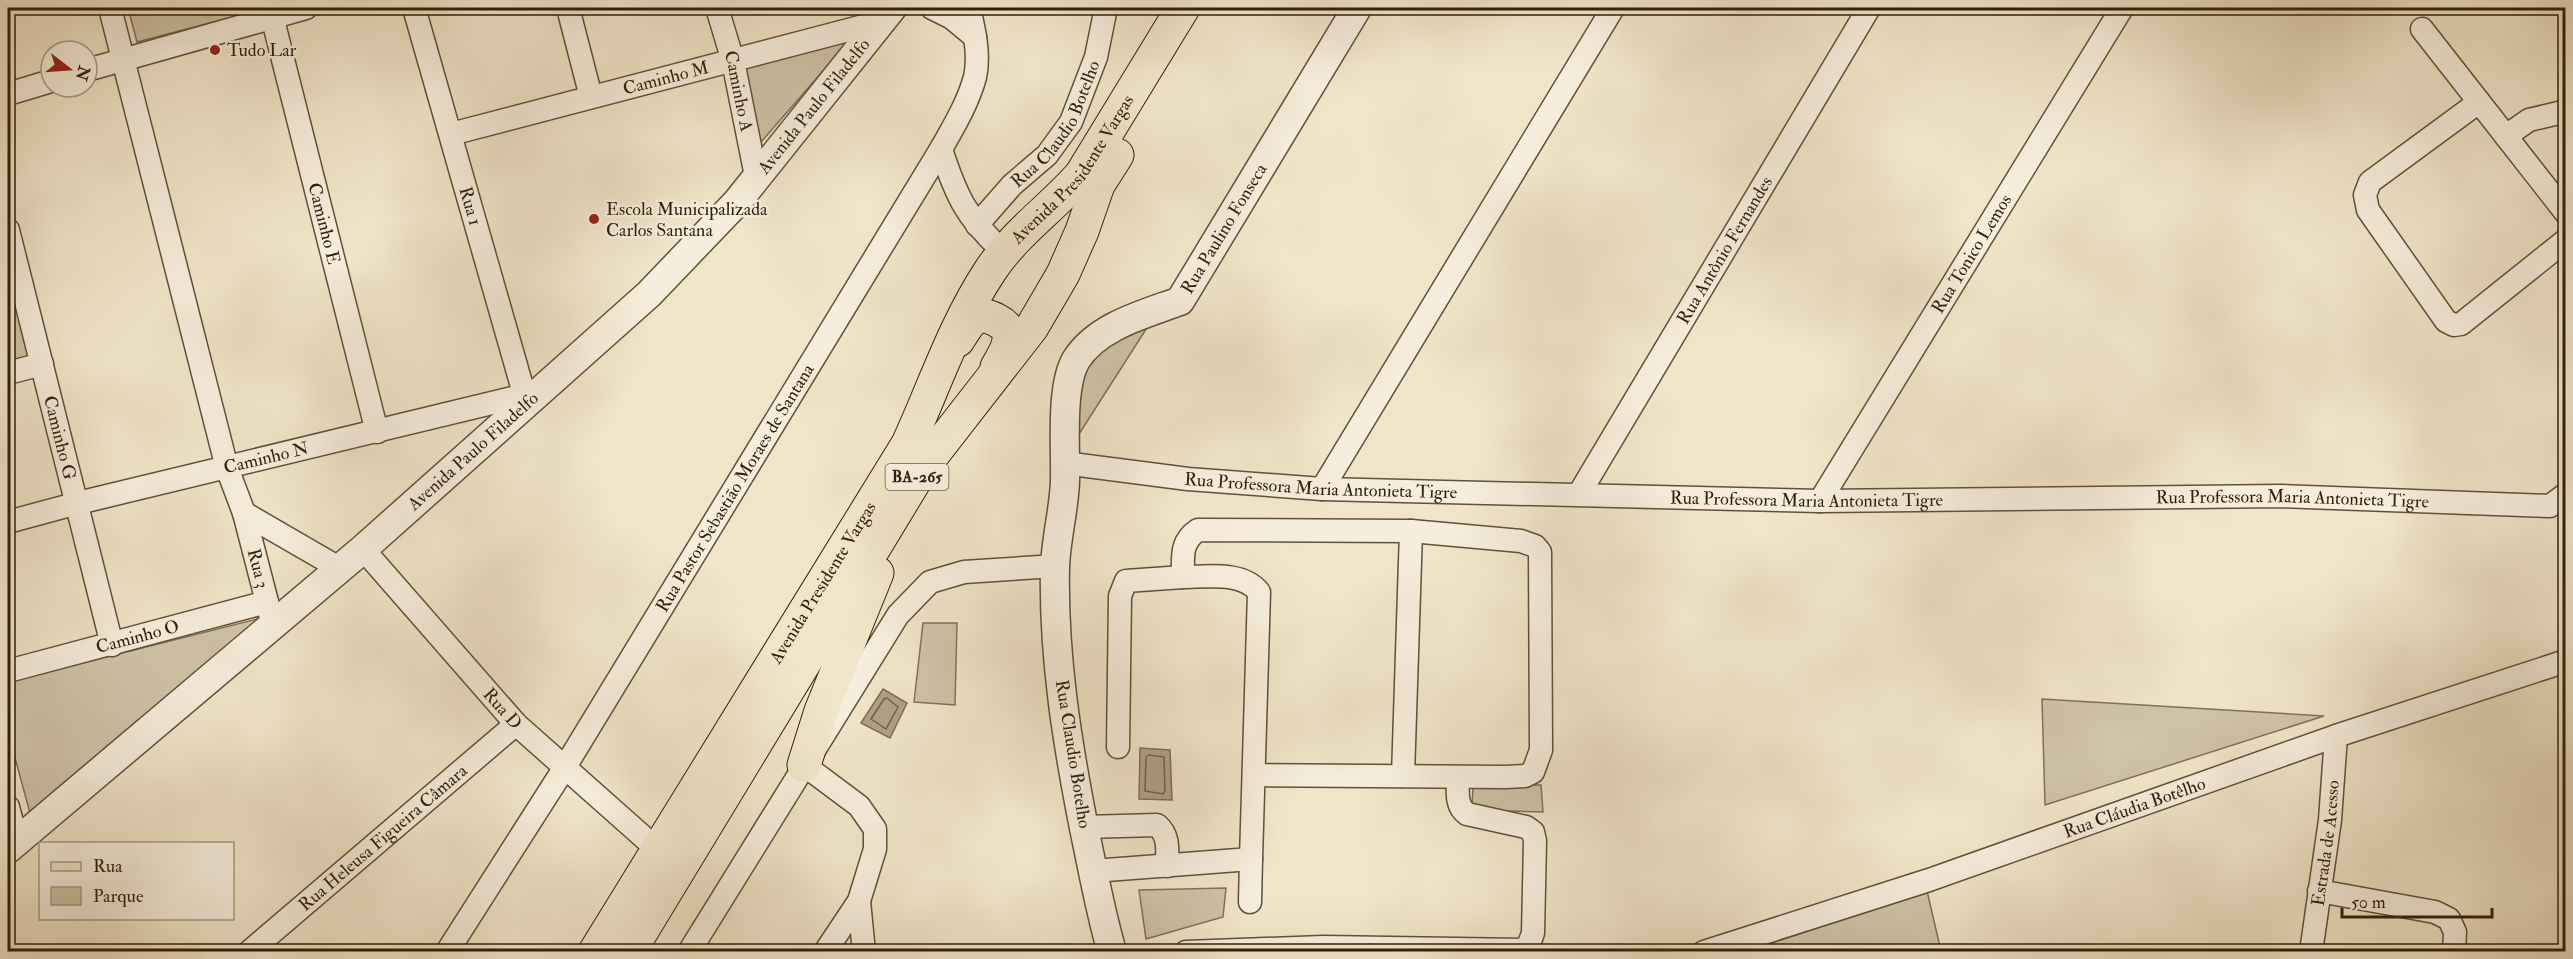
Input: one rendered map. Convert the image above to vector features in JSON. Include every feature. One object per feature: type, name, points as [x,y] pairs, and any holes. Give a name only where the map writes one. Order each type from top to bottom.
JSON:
[{"type":"main road","name":"Avenida Presidente Vargas","points":[[595,951],[908,444],[946,356],[990,270],[1046,208],[1081,175],[1183,8]]},
{"type":"main road","name":"Avenida Presidente Vargas","points":[[629,951],[923,467],[1019,346],[1063,274],[1082,231],[1098,185],[1207,8]]},
{"type":"main road","points":[[946,356],[969,323],[978,316],[985,315],[1002,322],[1007,327],[1010,336],[1007,349],[986,387]]},
{"type":"main road","points":[[804,765],[821,711],[906,495]]},
{"type":"street","points":[[110,8],[227,468]]},
{"type":"street","points":[[99,66],[306,8]]},
{"type":"street","name":"Rua 1","points":[[414,8],[526,400]]},
{"type":"street","points":[[568,8],[591,97]]},
{"type":"street","name":"Caminho A","points":[[717,8],[733,61],[756,176]]},
{"type":"street","points":[[932,8],[952,18],[975,37]]},
{"type":"street","name":"Rua Pastor Sebastião Moraes de Santana","points":[[447,951],[565,767],[941,149],[964,106],[975,75],[975,37],[969,8]]},
{"type":"street","name":"Rua Claudio Botelho","points":[[977,225],[1012,185],[1047,155],[1071,122],[1096,57],[1106,8]]},
{"type":"street","name":"Rua Paulino Fonseca","points":[[1064,473],[1069,379],[1075,362],[1087,345],[1105,334],[1133,318],[1180,301],[1357,8]]},
{"type":"street","points":[[1322,489],[1613,8]]},
{"type":"street","name":"Rua Antônio Fernandes","points":[[1579,494],[1869,8]]},
{"type":"street","name":"Rua Tonico Lemos","points":[[1820,501],[2122,8]]},
{"type":"street","name":"Caminho M","points":[[451,134],[733,61],[884,13]]},
{"type":"street","name":"Avenida Paulo Filadelfo","points":[[12,845],[270,614],[339,568],[363,549],[526,400],[649,294],[707,234],[756,176],[884,13]]},
{"type":"street","name":"Caminho E","points":[[272,16],[376,432]]},
{"type":"street","points":[[2422,29],[2565,213]]},
{"type":"street","points":[[8,94],[39,85]]},
{"type":"street","points":[[2479,102],[2370,182],[2365,195],[2368,210],[2446,321],[2454,325],[2462,324],[2565,240]]},
{"type":"street","points":[[2506,136],[2529,120],[2565,110]]},
{"type":"street","points":[[941,149],[953,187],[965,210],[1004,252]]},
{"type":"street","name":"Caminho G","points":[[9,240],[78,503],[112,645]]},
{"type":"street","points":[[8,373],[42,364]]},
{"type":"street","name":"Caminho N","points":[[8,522],[78,503],[376,432],[526,400]]},
{"type":"street","name":"Rua 3","points":[[227,468],[244,513],[270,614]]},
{"type":"street","name":"Rua Claudio Botelho","points":[[1064,473],[1055,566],[1062,701],[1101,914],[1112,951]]},
{"type":"street","name":"Rua Professora Maria Antonieta Tigre","points":[[1064,473],[1322,489],[1820,501],[2280,496],[2558,500]]},
{"type":"street","name":"Rua 3","points":[[244,513],[339,568]]},
{"type":"street","points":[[1183,577],[1183,545],[1189,536],[1198,530],[1411,531],[1521,541],[1535,546],[1540,552],[1541,750],[1533,772],[1525,776],[1458,777],[1254,775]]},
{"type":"street","points":[[1403,776],[1411,531]]},
{"type":"street","name":"Rua D","points":[[363,549],[516,724],[658,850]]},
{"type":"street","points":[[689,951],[898,615],[930,582],[964,572],[1055,566]]},
{"type":"street","points":[[1118,747],[1120,596],[1126,581],[1226,577],[1252,583],[1259,592],[1250,902]]},
{"type":"street","name":"Caminho O","points":[[8,671],[112,645],[270,614]]},
{"type":"street","name":"Rua Cláudia Botêlho","points":[[1704,951],[1929,880],[2336,736],[2565,662]]},
{"type":"street","name":"Rua Heleusa Figueira Câmara","points":[[249,951],[516,724]]},
{"type":"street","name":"Estrada de Acesso","points":[[2311,951],[2330,820],[2336,736]]},
{"type":"street","points":[[804,765],[859,806],[875,829],[875,849],[859,901],[825,951]]},
{"type":"street","points":[[1186,951],[1323,947],[1523,950],[1529,944],[1533,933],[1535,841],[1533,832],[1526,827],[1467,814],[1461,810],[1458,798],[1458,777]]},
{"type":"street","points":[[8,807],[12,845]]},
{"type":"street","points":[[1084,827],[1157,825],[1164,831],[1167,839],[1167,866]]},
{"type":"street","points":[[1093,871],[1251,859]]},
{"type":"street","points":[[2319,891],[2435,912],[2450,919],[2455,932],[2454,951]]},
{"type":"street","points":[[859,901],[864,951]]},
{"type":"green space","points":[[128,8],[267,8],[137,42]]},
{"type":"green space","points":[[849,41],[755,149],[738,68]]},
{"type":"green space","points":[[8,254],[38,358],[8,366]]},
{"type":"green space","points":[[1157,312],[1072,445],[1078,361]]},
{"type":"green space","points":[[261,618],[30,813],[8,732],[8,682]]},
{"type":"green space","points":[[923,623],[957,623],[955,705],[914,702]]},
{"type":"green space","points":[[2042,699],[2324,716],[2045,805]]},
{"type":"green space","points":[[1473,784],[1541,785],[1543,812],[1472,810]]},
{"type":"green space","points":[[1226,888],[1223,917],[1146,939],[1139,890]]},
{"type":"green space","points":[[1927,891],[1941,951],[1745,952]]},
{"type":"water","points":[[883,689],[907,703],[890,738],[861,723]]},
{"type":"water","points":[[1140,748],[1170,750],[1172,800],[1139,799]]},
{"type":"place","name":"Tudo Lar","points":[[215,50]]},
{"type":"place","name":"Escola Municipalizada Carlos Santana","points":[[594,219]]}]
